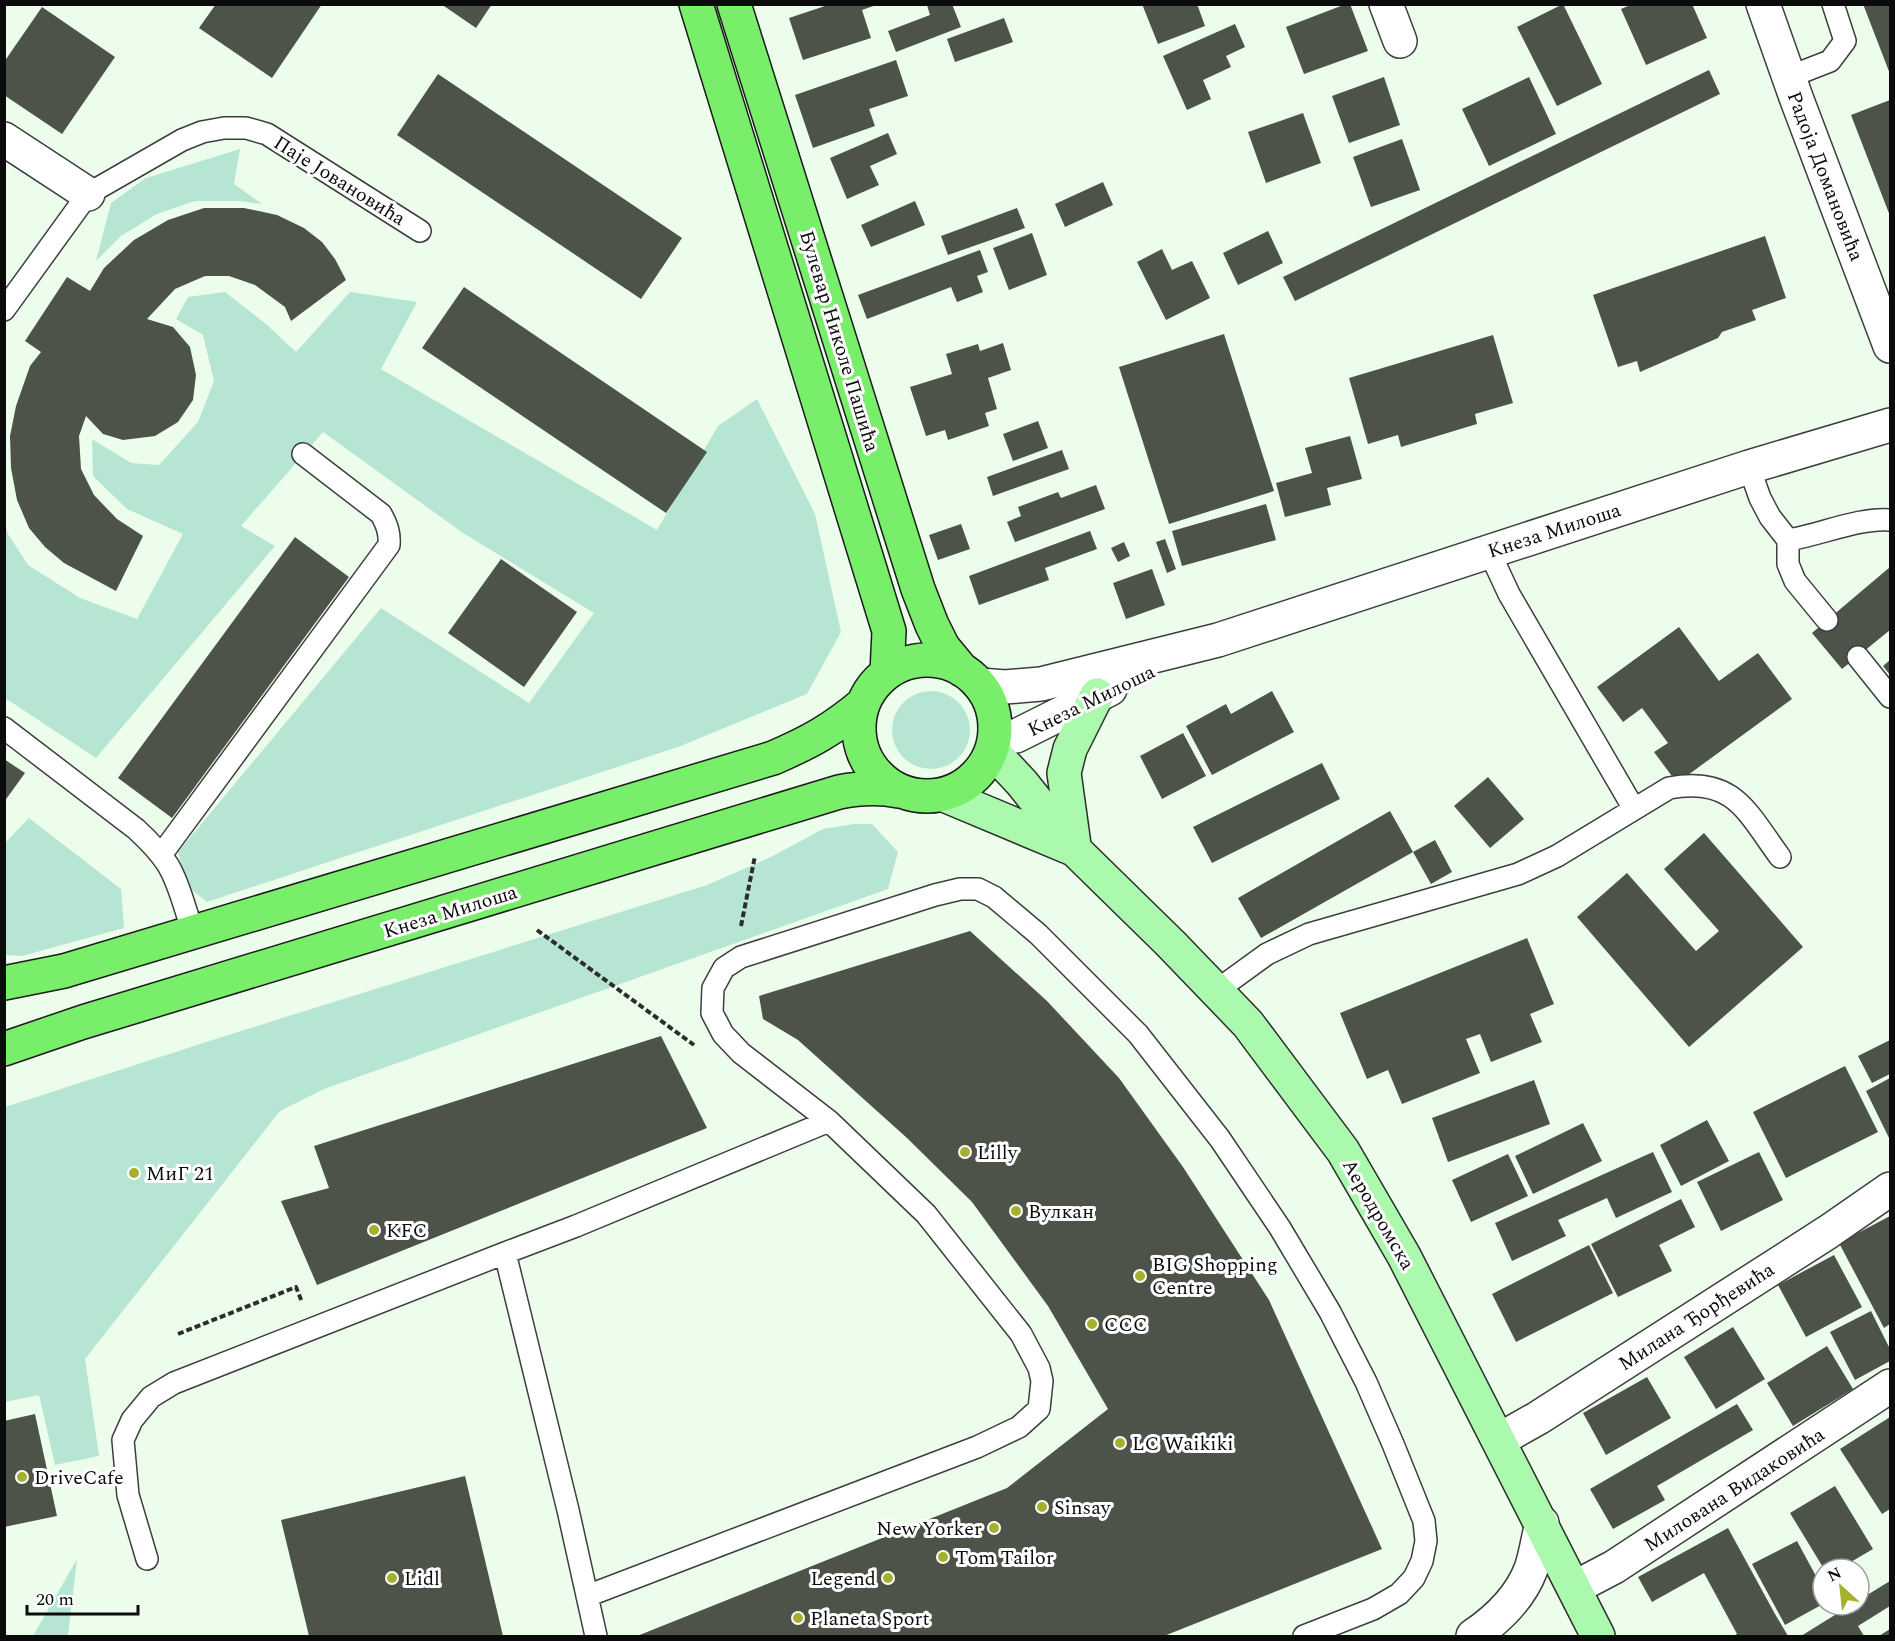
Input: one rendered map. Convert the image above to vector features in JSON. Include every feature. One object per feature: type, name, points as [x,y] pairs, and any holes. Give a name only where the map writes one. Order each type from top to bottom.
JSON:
[{"type":"main road","name":"Булевар Николе Пашића","points":[[696,4],[889,631],[887,673]]},
{"type":"main road","name":"Булевар Николе Пашића","points":[[734,4],[918,589],[932,626],[944,647],[971,677]]},
{"type":"main road","points":[[796,748],[826,720],[861,677],[867,652],[867,622],[872,574]]},
{"type":"main road","points":[[4,984],[64,971],[773,758],[823,735],[842,722],[863,704],[887,673],[904,664],[924,660],[944,662],[971,677],[990,700],[996,719],[994,744],[981,771],[965,786],[944,795],[921,796],[899,791],[882,780],[868,764],[861,744],[859,724],[863,704]]},
{"type":"main road","name":"Кнеза Милоша","points":[[4,1049],[839,792],[878,787],[899,791]]},
{"type":"street","points":[[1386,4],[1401,41]]},
{"type":"street","name":"Радоја Домановића","points":[[1763,4],[1890,346]]},
{"type":"street","points":[[4,139],[88,194]]},
{"type":"street","name":"Кнеза Милоша","points":[[971,677],[1005,687],[1041,684],[1218,640],[1749,466],[1890,425]]},
{"type":"street","name":"Кнеза Милоша","points":[[994,744],[1054,719],[1097,695],[1218,640]]},
{"type":"street","points":[[1075,850],[1064,773],[1070,749],[1097,695]]},
{"type":"street","name":"Аеродромска","points":[[994,744],[1075,850],[1171,944],[1248,1024],[1343,1151],[1404,1256],[1598,1636]]},
{"type":"street","name":"Аеродромска","points":[[944,795],[1075,850]]},
{"type":"street","name":"Милана Ђорђевића","points":[[1499,1440],[1558,1405],[1828,1232],[1890,1189]]},
{"type":"street","name":"Милована Видаковића","points":[[1574,1588],[1614,1567],[1890,1386]]},
{"type":"street","points":[[1473,1636],[1494,1622],[1519,1593],[1531,1568],[1542,1523]]},
{"type":"lane","points":[[1789,77],[1830,61],[1845,41],[1833,4]]},
{"type":"lane","name":"Паје Јовановића","points":[[88,194],[182,140],[202,132],[224,128],[246,128],[267,134],[420,231]]},
{"type":"lane","points":[[4,310],[88,194]]},
{"type":"lane","points":[[161,855],[389,545],[390,535],[381,514],[303,454]]},
{"type":"lane","points":[[1749,466],[1760,498],[1770,517],[1788,540],[1788,564],[1795,581],[1827,620]]},
{"type":"lane","points":[[1788,540],[1811,536],[1866,520],[1890,520]]},
{"type":"lane","points":[[1489,551],[1509,594],[1634,809]]},
{"type":"lane","points":[[1858,657],[1890,697]]},
{"type":"lane","points":[[4,728],[136,829],[153,845],[175,878],[193,932]]},
{"type":"lane","points":[[1216,991],[1267,954],[1309,934],[1518,874],[1557,856],[1669,788],[1688,784],[1708,786],[1725,792],[1740,803],[1780,857]]},
{"type":"lane","points":[[587,1596],[977,1447],[1019,1427],[1039,1409],[1042,1381],[1040,1368],[1021,1334],[926,1214],[829,1121],[741,1053],[723,1034],[712,1013],[713,988],[724,968],[741,957],[935,895],[960,889],[978,889],[994,897],[1038,934],[1138,1034],[1220,1138],[1280,1228],[1330,1312],[1366,1382],[1424,1521],[1426,1541],[1422,1561],[1414,1578],[1399,1594],[1373,1609],[1304,1636]]},
{"type":"lane","points":[[147,1559],[128,1495],[123,1440],[132,1420],[151,1397],[174,1383],[576,1226],[829,1121]]},
{"type":"lane","points":[[505,1252],[568,1510],[596,1636]]},
{"type":"path","points":[[734,962],[755,856]]},
{"type":"path","points":[[537,930],[698,1048]]},
{"type":"path","points":[[178,1334],[296,1287],[303,1305]]},
{"type":"green space","points":[[240,149],[234,184],[262,204],[239,201],[195,201],[157,214],[121,236],[96,261],[111,203],[146,178]]},
{"type":"green space","points":[[225,292],[266,324],[296,352],[350,292],[417,302],[381,369],[657,530],[718,426],[757,399],[815,514],[841,632],[807,694],[678,747],[207,902],[187,886],[178,852],[381,608],[529,703],[594,613],[463,533],[323,432],[241,526],[275,546],[96,758],[5,698],[4,522],[8,534],[28,565],[80,598],[137,619],[183,534],[127,509],[93,476],[92,439],[131,463],[159,465],[198,422],[214,381],[203,335],[176,319],[188,297]]},
{"type":"green space","points":[[931,691],[946,694],[958,703],[967,715],[970,730],[967,745],[958,757],[946,766],[931,769],[916,766],[904,757],[895,745],[892,730],[895,715],[904,703],[916,694]]},
{"type":"green space","points":[[29,818],[121,889],[124,928],[22,956],[5,955],[5,843]]},
{"type":"green space","points":[[854,824],[872,824],[898,852],[888,889],[324,1089],[280,1111],[85,1359],[99,1456],[55,1465],[39,1395],[5,1402],[5,1107],[707,885],[771,857],[823,829]]},
{"type":"green space","points":[[77,1559],[68,1636],[33,1636]]},
{"type":"building","points":[[216,4],[322,4],[272,78],[199,28]]},
{"type":"building","points":[[441,4],[492,4],[476,28]]},
{"type":"building","points":[[831,4],[879,4],[862,10],[871,38],[803,60],[789,18]]},
{"type":"building","points":[[952,4],[961,27],[896,52],[888,31],[930,15],[927,5]]},
{"type":"building","points":[[1142,4],[1197,4],[1205,26],[1158,44]]},
{"type":"building","points":[[1350,4],[1368,51],[1304,74],[1286,27]]},
{"type":"building","points":[[1563,4],[1602,84],[1557,106],[1517,27]]},
{"type":"building","points":[[1627,4],[1692,4],[1707,38],[1646,65],[1621,9],[1628,6]]},
{"type":"building","points":[[1863,4],[1890,4],[1890,74]]},
{"type":"building","points":[[42,7],[115,57],[62,134],[4,95],[4,62]]},
{"type":"building","points":[[1004,18],[1013,42],[955,62],[947,39]]},
{"type":"building","points":[[1235,24],[1245,47],[1226,56],[1231,67],[1203,80],[1211,99],[1187,110],[1163,56]]},
{"type":"building","points":[[896,60],[908,96],[869,109],[875,126],[813,148],[795,95]]},
{"type":"building","points":[[1709,70],[1720,94],[1295,301],[1283,277]]},
{"type":"building","points":[[438,74],[682,238],[641,299],[397,135]]},
{"type":"building","points":[[1384,77],[1400,125],[1349,143],[1332,96]]},
{"type":"building","points":[[1529,77],[1556,134],[1489,166],[1462,109]]},
{"type":"building","points":[[1890,100],[1890,216],[1851,115]]},
{"type":"building","points":[[1303,113],[1321,163],[1266,183],[1248,132]]},
{"type":"building","points":[[888,133],[897,154],[870,166],[879,185],[847,199],[830,158]]},
{"type":"building","points":[[1402,139],[1420,190],[1371,207],[1353,157]]},
{"type":"building","points":[[1103,182],[1113,205],[1065,227],[1055,204]]},
{"type":"building","points":[[915,201],[925,225],[871,247],[861,225]]},
{"type":"building","points":[[204,208],[244,208],[277,215],[304,228],[322,242],[335,259],[346,280],[291,321],[285,307],[255,285],[229,276],[205,276],[175,289],[147,319],[173,327],[190,347],[196,375],[193,400],[178,422],[155,436],[123,440],[103,434],[86,416],[79,436],[81,469],[94,495],[117,519],[143,536],[116,591],[64,563],[45,547],[29,528],[17,500],[11,468],[10,436],[16,406],[30,366],[41,352],[25,341],[67,277],[90,291],[104,268],[134,240],[168,220]]},
{"type":"building","points":[[1017,208],[1025,228],[948,255],[941,236]]},
{"type":"building","points":[[1268,231],[1283,263],[1238,285],[1223,253]]},
{"type":"building","points":[[1032,233],[1047,275],[1009,290],[993,248]]},
{"type":"building","points":[[1765,236],[1786,298],[1752,310],[1756,320],[1722,332],[1718,338],[1640,372],[1637,361],[1618,367],[1593,295]]},
{"type":"building","points":[[1162,249],[1172,270],[1192,261],[1210,298],[1166,320],[1137,262]]},
{"type":"building","points":[[980,250],[988,272],[977,276],[983,292],[957,302],[951,287],[867,319],[858,295]]},
{"type":"building","points":[[464,287],[707,452],[666,513],[422,348]]},
{"type":"building","points":[[1224,334],[1274,491],[1169,524],[1119,367]]},
{"type":"building","points":[[1493,335],[1513,403],[1475,414],[1477,424],[1401,447],[1398,435],[1368,444],[1349,378]]},
{"type":"building","points":[[1003,343],[1011,370],[988,378],[997,409],[985,413],[989,426],[948,440],[945,430],[926,436],[910,387],[952,374],[946,354],[978,344],[980,351]]},
{"type":"building","points":[[1038,421],[1048,448],[1013,461],[1003,434]]},
{"type":"building","points":[[1350,436],[1362,479],[1327,488],[1331,505],[1285,517],[1276,483],[1312,473],[1305,448]]},
{"type":"building","points":[[1062,450],[1069,469],[993,496],[987,477]]},
{"type":"building","points":[[1096,485],[1105,509],[1015,542],[1007,522],[1021,516],[1018,507],[1058,492],[1061,498]]},
{"type":"building","points":[[1266,504],[1276,540],[1182,566],[1172,531]]},
{"type":"building","points":[[961,524],[970,549],[938,560],[929,535]]},
{"type":"building","points":[[1090,531],[1097,549],[1045,568],[1049,580],[979,605],[969,576]]},
{"type":"building","points":[[295,537],[349,577],[172,818],[118,778]]},
{"type":"building","points":[[1165,539],[1176,569],[1167,573],[1156,542]]},
{"type":"building","points":[[1124,542],[1130,556],[1118,562],[1111,548]]},
{"type":"building","points":[[501,559],[577,612],[524,687],[448,633]]},
{"type":"building","points":[[1890,567],[1890,630],[1842,669],[1812,633]]},
{"type":"building","points":[[1152,569],[1165,605],[1126,619],[1113,583]]},
{"type":"building","points":[[1679,627],[1719,681],[1758,653],[1792,699],[1677,783],[1654,752],[1668,743],[1642,708],[1623,722],[1597,687]]},
{"type":"building","points":[[1890,660],[1890,675],[1883,666]]},
{"type":"building","points":[[1272,691],[1294,732],[1212,775],[1186,726],[1226,704],[1231,714]]},
{"type":"building","points":[[1183,733],[1206,776],[1162,799],[1140,756]]},
{"type":"building","points":[[4,759],[25,773],[4,802]]},
{"type":"building","points":[[1322,763],[1340,799],[1212,863],[1193,827]]},
{"type":"building","points":[[1488,777],[1524,819],[1490,848],[1454,806]]},
{"type":"building","points":[[1390,811],[1413,852],[1261,938],[1238,898]]},
{"type":"building","points":[[1704,833],[1803,947],[1689,1047],[1577,917],[1627,873],[1696,951],[1719,931],[1664,869]]},
{"type":"building","points":[[1435,840],[1452,872],[1431,884],[1413,852]]},
{"type":"building","name":"BIG Shopping Centre","points":[[970,931],[1047,1001],[1119,1078],[1183,1167],[1269,1300],[1382,1549],[1164,1636],[637,1636],[1007,1488],[1108,1409],[1048,1306],[972,1202],[907,1138],[798,1040],[763,1019],[759,996]]},
{"type":"building","points":[[1527,938],[1554,1004],[1530,1014],[1542,1042],[1491,1062],[1480,1034],[1466,1039],[1480,1073],[1402,1104],[1388,1070],[1367,1079],[1340,1013]]},
{"type":"building","points":[[661,1036],[707,1128],[317,1285],[281,1201],[329,1188],[314,1146]]},
{"type":"building","points":[[1890,1040],[1890,1074],[1872,1083],[1858,1056]]},
{"type":"building","points":[[1845,1066],[1878,1132],[1786,1178],[1753,1112]]},
{"type":"building","points":[[1890,1078],[1890,1140],[1866,1091]]},
{"type":"building","points":[[1534,1080],[1550,1124],[1448,1162],[1432,1118]]},
{"type":"building","points":[[1707,1120],[1729,1161],[1681,1186],[1660,1145]]},
{"type":"building","points":[[1583,1123],[1602,1161],[1533,1194],[1515,1156]]},
{"type":"building","points":[[1653,1152],[1672,1192],[1616,1218],[1607,1198],[1558,1220],[1566,1236],[1512,1261],[1495,1223]]},
{"type":"building","points":[[1759,1152],[1783,1200],[1721,1231],[1697,1182]]},
{"type":"building","points":[[1508,1154],[1528,1196],[1471,1222],[1452,1180]]},
{"type":"building","points":[[1681,1199],[1695,1227],[1659,1245],[1672,1271],[1618,1297],[1591,1244]]},
{"type":"building","points":[[1890,1216],[1890,1324],[1884,1328],[1839,1243]]},
{"type":"building","points":[[1589,1245],[1613,1293],[1516,1342],[1492,1294]]},
{"type":"building","points":[[1834,1255],[1862,1307],[1806,1337],[1778,1285]]},
{"type":"building","points":[[1871,1311],[1890,1349],[1890,1361],[1855,1380],[1830,1332]]},
{"type":"building","points":[[1733,1327],[1765,1379],[1716,1409],[1684,1357]]},
{"type":"building","points":[[1827,1346],[1853,1389],[1793,1426],[1767,1383]]},
{"type":"building","points":[[1647,1377],[1671,1418],[1606,1455],[1583,1413]]},
{"type":"building","points":[[1737,1404],[1753,1430],[1657,1486],[1665,1500],[1613,1529],[1590,1489]]},
{"type":"building","points":[[35,1414],[57,1516],[4,1527],[4,1421]]},
{"type":"building","points":[[1890,1417],[1890,1509],[1882,1514],[1840,1449]]},
{"type":"building","name":"Lidl","points":[[465,1476],[503,1636],[309,1636],[281,1520]]},
{"type":"building","points":[[1835,1486],[1873,1549],[1859,1557],[1817,1557],[1790,1513]]},
{"type":"building","points":[[1728,1528],[1788,1636],[1733,1636],[1737,1634],[1704,1573],[1652,1602],[1638,1577]]},
{"type":"building","points":[[1797,1541],[1811,1567],[1811,1611],[1785,1625],[1752,1564]]},
{"type":"building","points":[[1890,1581],[1890,1606],[1858,1626],[1864,1636],[1801,1636],[1832,1617],[1871,1617],[1871,1593]]},
{"type":"building","points":[[1890,1629],[1890,1636],[1879,1636]]},
{"type":"place","name":"Lilly","points":[[965,1152]]},
{"type":"place","name":"МиГ 21","points":[[134,1173]]},
{"type":"place","name":"Вулкан","points":[[1016,1211]]},
{"type":"place","name":"KFC","points":[[374,1230]]},
{"type":"place","name":"BIG Shopping Centre","points":[[1140,1276]]},
{"type":"place","name":"CCC","points":[[1092,1324]]},
{"type":"place","name":"LC Waikiki","points":[[1120,1443]]},
{"type":"place","name":"DriveCafe","points":[[22,1477]]},
{"type":"place","name":"Sinsay","points":[[1042,1507]]},
{"type":"place","name":"New Yorker","points":[[994,1528]]},
{"type":"place","name":"Tom Tailor","points":[[943,1557]]},
{"type":"place","name":"Lidl","points":[[392,1578]]},
{"type":"place","name":"Legend","points":[[888,1578]]},
{"type":"place","name":"Planeta Sport","points":[[798,1618]]}]
